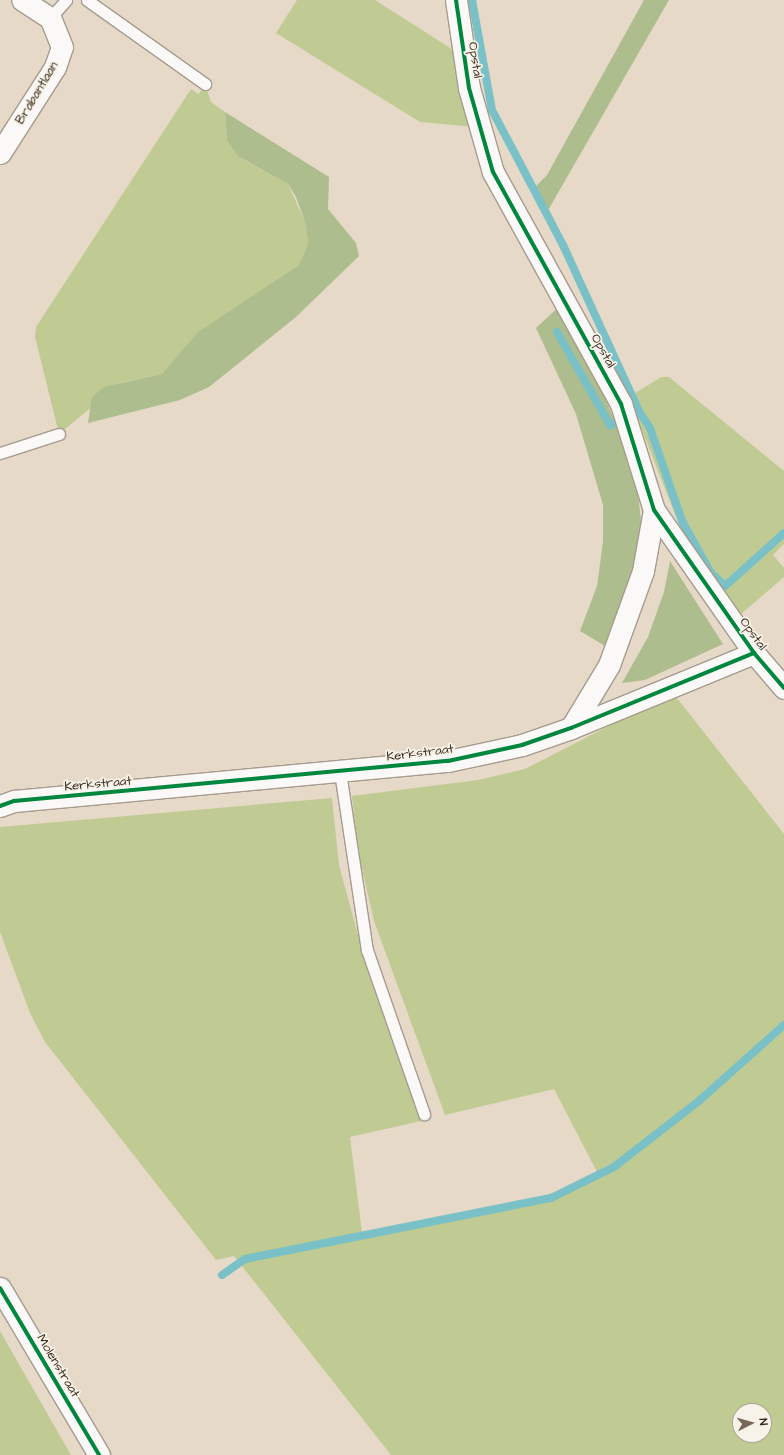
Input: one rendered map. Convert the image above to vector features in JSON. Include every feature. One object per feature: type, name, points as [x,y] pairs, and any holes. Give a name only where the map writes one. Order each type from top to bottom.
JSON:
[{"type":"street","points":[[22,0],[50,18]]},
{"type":"street","name":"Opstal","points":[[456,0],[469,88],[493,172],[621,404],[654,510],[754,653],[784,688]]},
{"type":"street","name":"Brabantlaan","points":[[0,153],[55,67],[62,47],[50,18]]},
{"type":"street","points":[[571,728],[609,665],[643,571],[654,510]]},
{"type":"street","name":"Kerkstraat","points":[[0,806],[14,801],[448,761],[522,745],[571,728],[754,653]]},
{"type":"street","name":"Molenstraat","points":[[0,1288],[99,1455]]},
{"type":"lane","points":[[50,18],[66,0]]},
{"type":"lane","points":[[87,0],[205,84]]},
{"type":"lane","points":[[0,453],[59,434]]},
{"type":"lane","points":[[340,772],[367,950],[424,1114]]},
{"type":"green space","points":[[297,0],[375,0],[466,58],[486,128],[420,122],[276,33]]},
{"type":"green space","points":[[644,0],[669,0],[547,212],[536,186],[547,175]]},
{"type":"green space","points":[[205,84],[211,102],[225,112],[227,141],[238,156],[288,184],[306,224],[308,244],[299,265],[217,321],[162,374],[121,383],[59,434],[35,337],[36,327],[191,89],[199,94]]},
{"type":"green space","points":[[225,112],[329,177],[328,209],[356,243],[359,256],[296,317],[209,387],[180,400],[88,423],[92,397],[104,387],[162,374],[198,332],[299,265],[308,244],[306,225],[296,197],[288,184],[238,156],[227,141]]},
{"type":"green space","points":[[563,303],[626,446],[638,493],[643,540],[633,584],[605,646],[580,631],[597,586],[603,542],[603,505],[576,414],[536,328]]},
{"type":"green space","points":[[661,377],[669,377],[784,471],[784,544],[773,555],[784,568],[784,577],[741,614],[689,550],[629,397]]},
{"type":"green space","points":[[670,561],[723,644],[645,680],[622,683],[648,637],[664,592]]},
{"type":"green space","points":[[673,693],[784,834],[784,1455],[391,1455],[234,1256],[216,1260],[45,1042],[30,1013],[0,932],[0,827],[332,798],[339,865],[364,957],[421,1121],[350,1137],[362,1232],[547,1198],[597,1172],[554,1089],[445,1115],[374,921],[358,851],[352,796],[478,780],[525,769]]},
{"type":"green space","points":[[0,1331],[71,1455],[0,1455]]},
{"type":"waterway","points":[[472,0],[492,110],[563,245],[640,413]]},
{"type":"waterway","points":[[557,332],[610,425],[625,419]]},
{"type":"waterway","points":[[635,415],[640,413],[650,428],[682,521],[711,573],[725,586],[784,533]]},
{"type":"waterway","points":[[222,1275],[245,1259],[551,1198],[614,1167],[700,1100],[784,1025]]},
{"type":"cycle path","points":[[456,0],[469,88],[493,172],[621,404],[654,510],[754,653],[784,688]]},
{"type":"cycle path","points":[[0,806],[14,801],[448,761],[522,745],[571,728],[754,653]]},
{"type":"cycle path","points":[[0,1288],[99,1455]]}]
